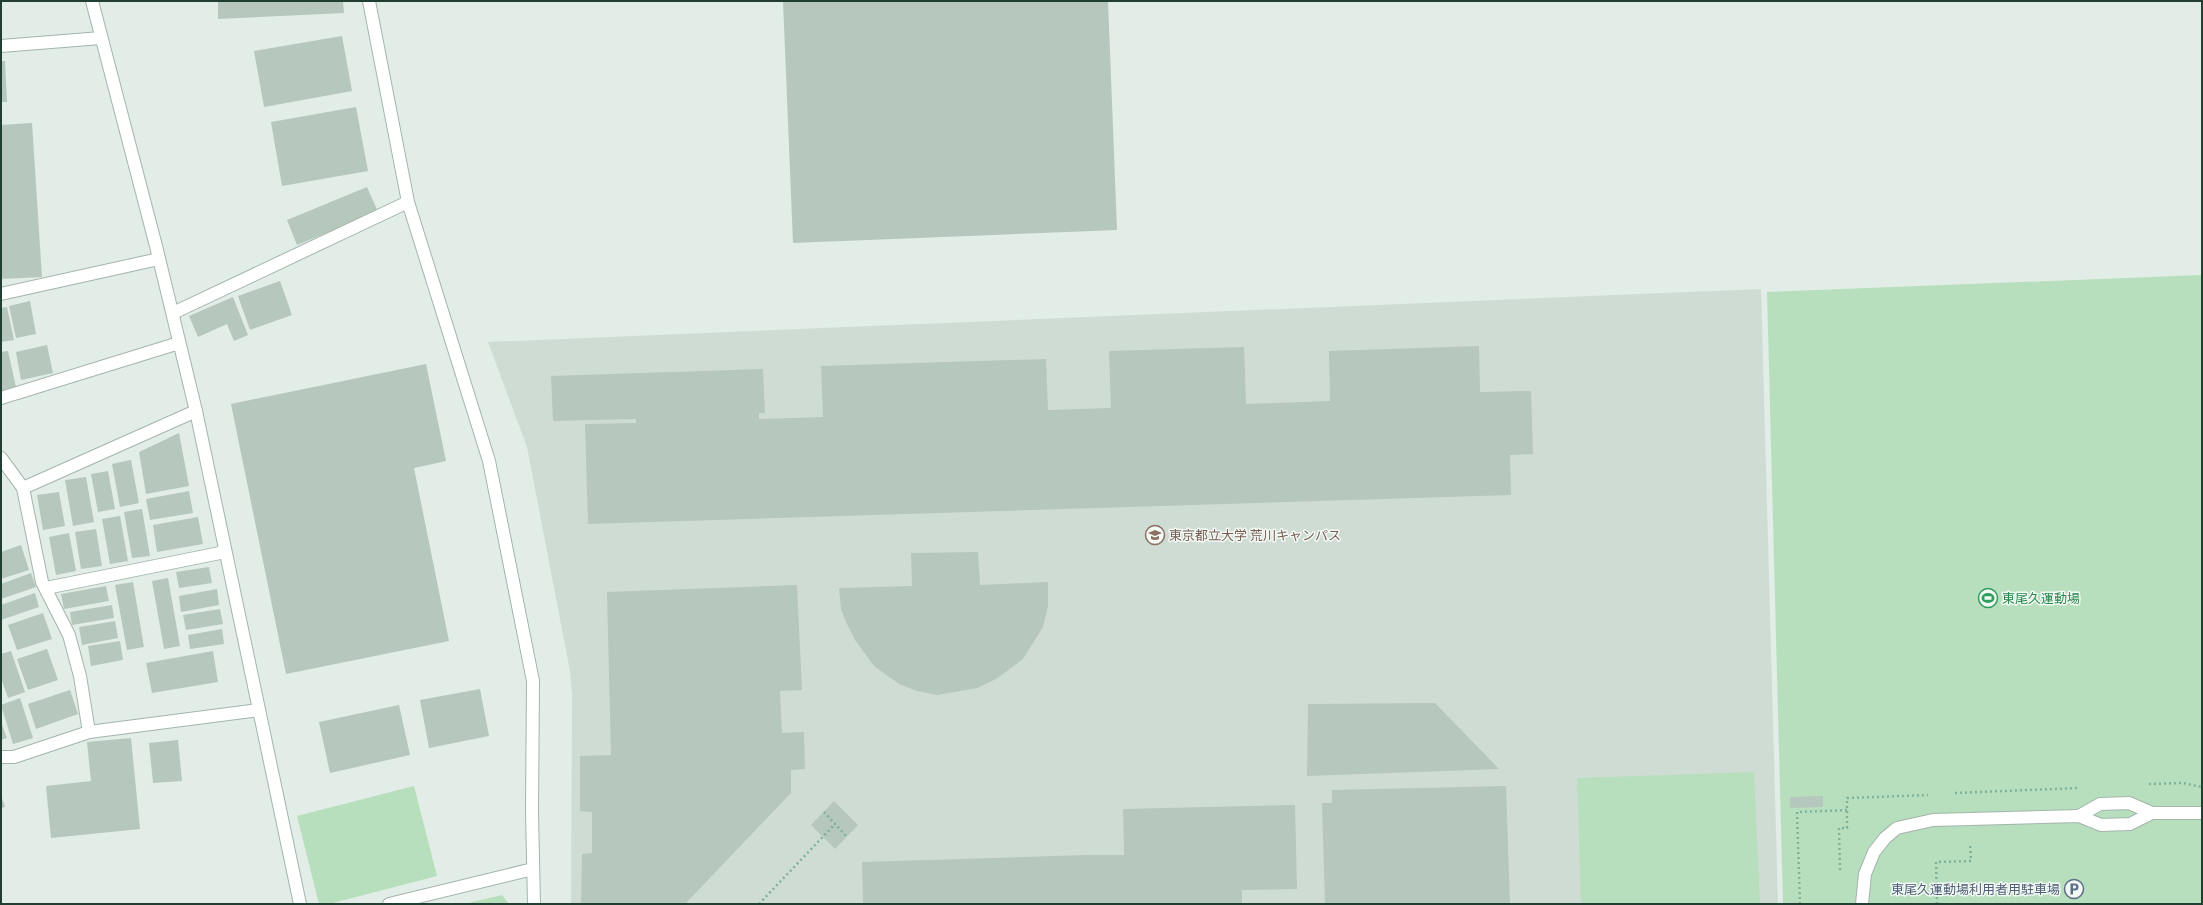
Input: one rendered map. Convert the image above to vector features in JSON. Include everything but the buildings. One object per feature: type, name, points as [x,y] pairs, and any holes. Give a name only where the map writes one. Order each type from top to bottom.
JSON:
[{"type":"street","points":[[92,1],[160,259],[196,411],[300,904]]},
{"type":"street","points":[[369,1],[408,202],[489,461],[534,682],[534,904]]},
{"type":"street","points":[[1,46],[101,38]]},
{"type":"street","points":[[173,313],[408,202]]},
{"type":"street","points":[[1,294],[160,259]]},
{"type":"street","points":[[1,398],[179,344]]},
{"type":"street","points":[[23,488],[196,411]]},
{"type":"street","points":[[1,458],[23,488],[42,582],[69,635],[80,676],[89,732]]},
{"type":"street","points":[[46,588],[225,552]]},
{"type":"street","points":[[1,757],[14,757],[89,732],[259,710]]},
{"type":"street","points":[[2078,816],[2100,804],[2129,803],[2152,813],[2202,813]]},
{"type":"street","points":[[1862,904],[1865,874],[1874,852],[1885,838],[1897,828],[1933,820],[2078,816],[2101,825],[2130,824],[2152,813]]},
{"type":"street","points":[[389,904],[534,869]]},
{"type":"path","points":[[1800,904],[1797,812],[1847,810]]},
{"type":"path","points":[[824,812],[847,837]]},
{"type":"path","points":[[1937,904],[1936,862],[1971,861],[1969,818]]},
{"type":"path","points":[[759,904],[835,824]]},
{"type":"shaded area","name":"東京都立大学 荒川キャンパス","points":[[1761,289],[1778,904],[571,904],[572,695],[570,671],[527,447],[488,342]]},
{"type":"green space","name":"東尾久運動場","points":[[2202,275],[2202,904],[1783,904],[1767,292]]},
{"type":"green space","points":[[1754,772],[1760,904],[1581,904],[1577,778]]},
{"type":"green space","points":[[414,786],[437,876],[329,904],[319,904],[297,816]]},
{"type":"green space","points":[[502,895],[509,904],[464,904]]},
{"type":"place","name":"東京都立大学 荒川キャンパス","points":[[1155,535]]},
{"type":"place","name":"東尾久運動場","points":[[1988,598]]},
{"type":"place","name":"東尾久運動場利用者用駐車場","points":[[2074,889]]}]
